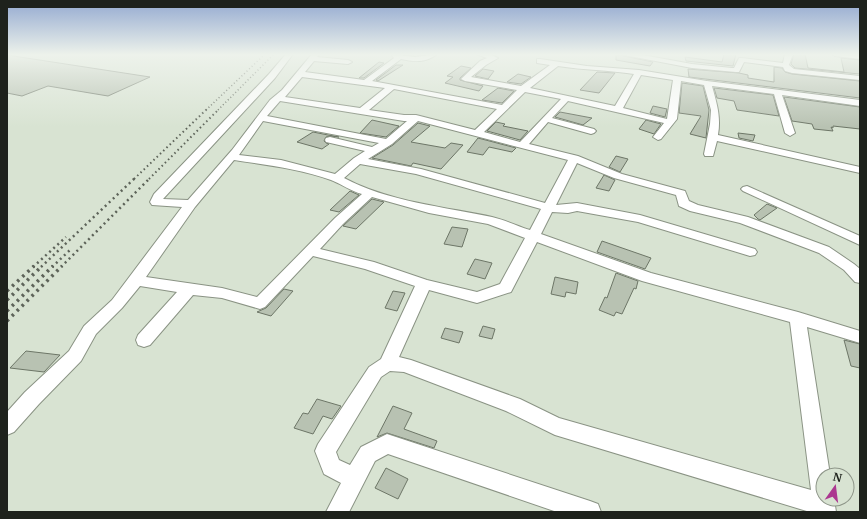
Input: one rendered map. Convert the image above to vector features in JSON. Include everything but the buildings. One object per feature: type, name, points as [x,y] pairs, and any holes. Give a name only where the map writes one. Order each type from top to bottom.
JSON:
[{"type":"street","points":[[191,204],[156,202],[158,197],[270,78]]},
{"type":"street","points":[[7,426],[32,398],[75,356],[90,330],[117,304],[191,204],[232,157],[261,118],[296,78]]},
{"type":"street","points":[[335,78],[392,86],[505,108]]},
{"type":"street","points":[[366,82],[371,78]]},
{"type":"street","points":[[466,78],[465,79],[483,81],[566,98],[670,122]]},
{"type":"street","points":[[477,134],[505,108],[522,89],[537,78]]},
{"type":"street","points":[[617,110],[635,78]]},
{"type":"street","points":[[658,137],[672,119],[677,78]]},
{"type":"street","points":[[678,78],[860,103]]},
{"type":"street","points":[[728,78],[730,86]]},
{"type":"street","points":[[707,83],[715,110],[715,124],[709,154]]},
{"type":"street","points":[[362,111],[392,86]]},
{"type":"street","points":[[777,92],[790,133]]},
{"type":"street","points":[[278,98],[416,118],[574,158],[618,176],[681,192],[683,203],[694,208],[744,220],[824,250],[849,267],[860,278]]},
{"type":"street","points":[[522,145],[566,98]]},
{"type":"street","points":[[261,118],[388,142]]},
{"type":"street","points":[[337,178],[372,150],[388,142],[416,118]]},
{"type":"street","points":[[546,119],[591,131]]},
{"type":"street","points":[[314,137],[372,150]]},
{"type":"street","points":[[712,137],[860,170]]},
{"type":"street","points":[[232,157],[307,168],[337,178],[356,189],[430,209],[491,222],[647,277],[798,318],[860,337]]},
{"type":"street","points":[[311,251],[369,265],[424,284],[477,298],[506,288],[574,158]]},
{"type":"street","points":[[358,160],[417,171],[549,208],[568,209],[577,207],[595,209],[640,219],[750,252]]},
{"type":"street","points":[[747,189],[860,241]]},
{"type":"street","points":[[136,280],[189,290],[222,293],[260,303],[339,221],[370,193]]},
{"type":"street","points":[[355,479],[331,467],[325,451],[375,372],[387,364],[424,284]]},
{"type":"street","points":[[144,340],[189,290]]},
{"type":"street","points":[[387,364],[404,365],[513,405],[555,426],[825,509],[798,318]]},
{"type":"street","points":[[337,512],[368,454],[387,444],[590,512]]},
{"type":"railway","points":[[206,110],[239,78]]},
{"type":"railway","points":[[7,321],[250,78]]},
{"type":"railway","points":[[134,179],[207,109]]},
{"type":"railway","points":[[41,267],[135,178]]},
{"type":"railway","points":[[33,267],[66,237]]},
{"type":"railway","points":[[52,267],[70,250]]},
{"type":"railway","points":[[7,291],[34,266]]},
{"type":"railway","points":[[7,300],[42,266]]},
{"type":"railway","points":[[7,311],[53,266]]}]
